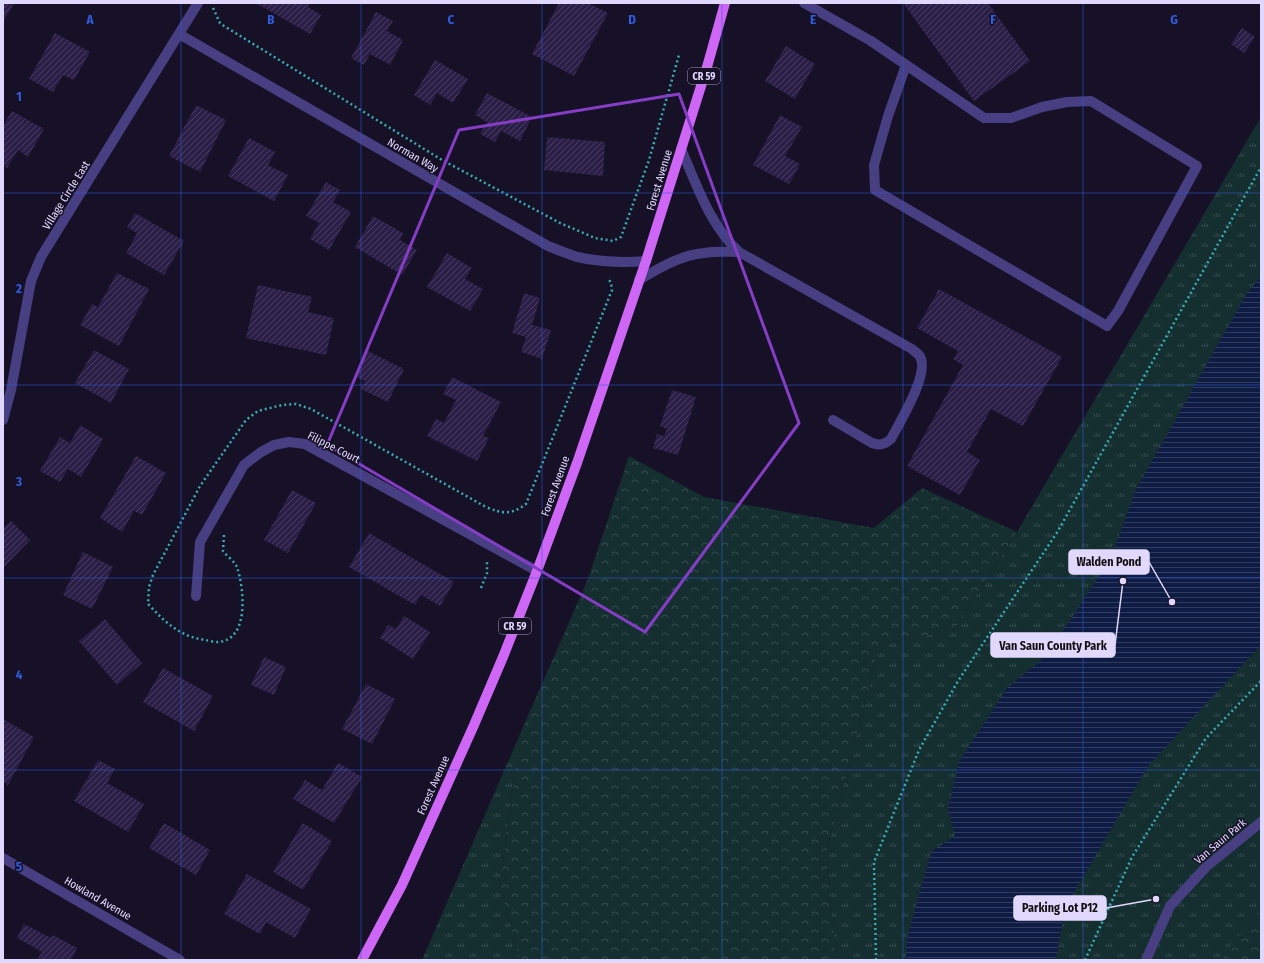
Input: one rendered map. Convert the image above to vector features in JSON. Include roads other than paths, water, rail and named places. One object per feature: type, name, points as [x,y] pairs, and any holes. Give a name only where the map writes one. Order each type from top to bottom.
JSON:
[{"type":"main road","name":"Forest Avenue","points":[[362,960],[402,885],[503,657],[537,571],[577,464],[646,261],[725,3]]},
{"type":"street","name":"Village Circle East","points":[[3,420],[11,390],[31,281],[41,257],[198,3]]},
{"type":"street","points":[[804,3],[871,41],[984,118],[1011,118],[1042,107],[1067,102],[1091,101],[1197,166],[1118,311],[1106,326],[875,190],[874,165],[888,116],[906,65]]},
{"type":"street","name":"Norman Way","points":[[179,34],[548,246],[577,256],[606,262],[646,261]]},
{"type":"street","points":[[681,149],[711,218],[727,241],[738,252],[912,349],[919,355],[922,362],[921,377],[918,388],[891,439],[885,444],[877,445],[833,420]]},
{"type":"street","points":[[639,280],[663,266],[685,257],[703,252],[738,252]]},
{"type":"street","name":"Filippe Court","points":[[196,596],[200,542],[244,465],[261,452],[274,445],[289,442],[305,444],[537,571]]},
{"type":"street","name":"Van Saun Park","points":[[1146,960],[1170,906],[1206,866],[1261,822]]},
{"type":"street","name":"Howland Avenue","points":[[3,858],[180,960]]},
{"type":"water","points":[[1261,276],[1261,645],[1148,766],[1065,908],[1056,960],[906,960],[907,938],[931,852],[955,836],[948,808],[959,762],[1007,688],[1048,654],[1111,558],[1136,489],[1247,293]]},
{"type":"place","name":"Van Saun County Park","points":[[1123,581]]},
{"type":"place","name":"Walden Pond","points":[[1172,602]]},
{"type":"place","name":"Parking Lot P12","points":[[1156,899]]}]
